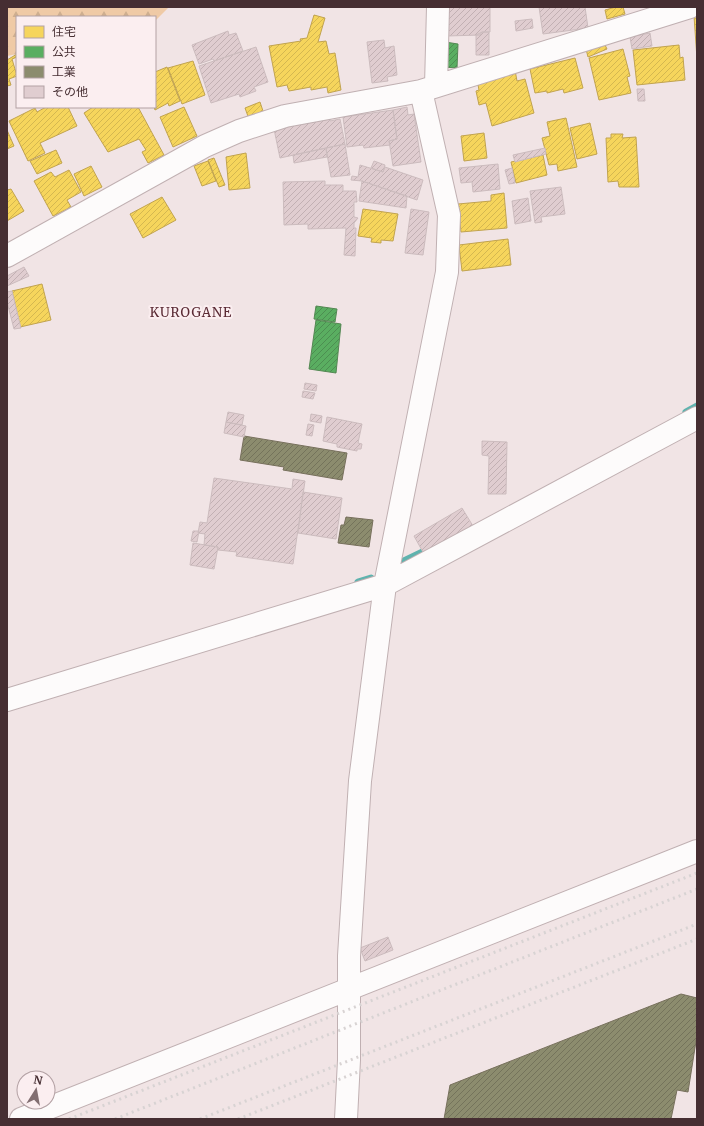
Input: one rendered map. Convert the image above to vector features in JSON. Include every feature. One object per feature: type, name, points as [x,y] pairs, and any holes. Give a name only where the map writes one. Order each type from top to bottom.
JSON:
[{"type":"street","points":[[346,1119],[350,1060],[349,988],[353,878],[360,780],[385,585],[447,272],[449,215],[428,89],[438,7]]},
{"type":"street","points":[[7,256],[205,146],[239,131],[285,116],[428,89],[690,7]]},
{"type":"street","points":[[7,700],[385,585],[697,418]]},
{"type":"street","points":[[21,1119],[697,851]]},
{"type":"green space","points":[[7,7],[169,7],[156,20],[156,16],[16,16],[16,54],[7,56]]},
{"type":"building: 住宅","points":[[623,7],[625,14],[607,19],[605,10]]},
{"type":"building: 住宅","points":[[314,15],[325,18],[318,42],[326,41],[329,54],[335,53],[341,90],[328,93],[327,87],[311,90],[311,87],[289,91],[287,85],[277,87],[269,46],[301,41],[300,39],[307,38]]},
{"type":"building: 住宅","points":[[694,16],[697,16],[697,59]]},
{"type":"building: 住宅","points":[[605,45],[607,49],[588,57],[586,49]]},
{"type":"building: 住宅","points":[[679,45],[680,58],[683,57],[685,80],[637,85],[633,50]]},
{"type":"building: 住宅","points":[[623,49],[630,76],[627,77],[631,93],[599,100],[589,58]]},
{"type":"building: 住宅","points":[[16,55],[16,57],[12,59],[16,76],[9,79],[11,85],[7,86],[7,60]]},
{"type":"building: 住宅","points":[[575,58],[583,88],[564,93],[563,89],[547,93],[547,91],[535,93],[530,69]]},
{"type":"building: 住宅","points":[[193,61],[205,95],[182,104],[168,68]]},
{"type":"building: 住宅","points":[[167,67],[180,101],[169,106],[168,103],[155,110],[154,108],[156,108],[156,72]]},
{"type":"building: 住宅","points":[[515,70],[517,81],[525,79],[534,113],[492,126],[486,103],[479,105],[476,91],[479,90],[477,80]]},
{"type":"building: 住宅","points":[[260,102],[264,114],[249,119],[245,108]]},
{"type":"building: 住宅","points":[[184,107],[197,136],[173,147],[160,117]]},
{"type":"building: 住宅","points":[[35,108],[37,112],[44,108],[68,108],[77,126],[40,143],[45,153],[28,161],[9,121]]},
{"type":"building: 住宅","points":[[92,108],[139,108],[164,155],[148,163],[142,152],[146,150],[139,139],[108,152],[84,113]]},
{"type":"building: 住宅","points":[[566,118],[577,167],[558,171],[557,164],[549,165],[542,138],[550,136],[547,122]]},
{"type":"building: 住宅","points":[[590,123],[597,154],[577,159],[570,128]]},
{"type":"building: 住宅","points":[[7,130],[14,146],[7,149]]},
{"type":"building: 住宅","points":[[484,133],[487,158],[464,161],[461,136]]},
{"type":"building: 住宅","points":[[611,134],[623,134],[622,138],[636,137],[639,187],[619,187],[618,181],[608,182],[606,138],[611,138]]},
{"type":"building: 住宅","points":[[56,150],[62,163],[37,174],[30,161]]},
{"type":"building: 住宅","points":[[246,153],[250,188],[229,190],[226,157]]},
{"type":"building: 住宅","points":[[543,155],[547,175],[516,183],[511,162]]},
{"type":"building: 住宅","points":[[214,158],[225,185],[219,187],[208,160]]},
{"type":"building: 住宅","points":[[208,161],[216,181],[202,186],[194,166]]},
{"type":"building: 住宅","points":[[91,166],[102,187],[84,196],[74,174]]},
{"type":"building: 住宅","points":[[69,170],[81,192],[67,200],[71,207],[53,216],[34,181],[51,172],[55,177]]},
{"type":"building: 住宅","points":[[11,189],[24,211],[7,221],[7,190]]},
{"type":"building: 住宅","points":[[504,193],[507,228],[461,232],[458,204],[491,201],[491,195]]},
{"type":"building: 住宅","points":[[162,197],[176,220],[143,238],[130,214]]},
{"type":"building: 住宅","points":[[363,209],[398,214],[393,241],[381,240],[381,243],[371,242],[372,238],[358,236]]},
{"type":"building: 住宅","points":[[508,239],[511,265],[462,271],[459,245]]},
{"type":"building: 住宅","points":[[42,284],[51,320],[20,327],[12,291]]},
{"type":"building: 公共","points":[[445,42],[458,44],[457,68],[443,67]]},
{"type":"building: 公共","points":[[316,306],[337,309],[335,322],[314,319]]},
{"type":"building: 公共","points":[[316,320],[341,324],[336,373],[309,369]]},
{"type":"building: 工業","points":[[244,436],[347,453],[342,480],[283,470],[284,467],[240,460]]},
{"type":"building: 工業","points":[[346,517],[373,520],[369,547],[338,543],[341,525],[344,525]]},
{"type":"building: 工業","points":[[681,994],[697,998],[697,1035],[688,1092],[677,1090],[671,1119],[444,1119],[450,1085]]},
{"type":"building: その他","points":[[444,7],[490,7],[490,32],[482,32],[480,35],[447,36]]},
{"type":"building: その他","points":[[539,7],[585,7],[588,28],[543,34]]},
{"type":"building: その他","points":[[532,19],[533,28],[516,31],[515,21]]},
{"type":"building: その他","points":[[228,31],[229,35],[236,33],[243,51],[214,61],[213,59],[199,64],[192,45]]},
{"type":"building: その他","points":[[482,32],[489,32],[489,55],[476,55],[476,35]]},
{"type":"building: その他","points":[[650,33],[652,46],[632,49],[630,37]]},
{"type":"building: その他","points":[[384,40],[385,48],[394,46],[397,75],[387,77],[388,81],[372,83],[367,42]]},
{"type":"building: その他","points":[[256,47],[268,82],[254,87],[256,91],[240,97],[239,94],[211,103],[199,66]]},
{"type":"building: その他","points":[[637,89],[644,89],[645,101],[638,101]]},
{"type":"building: その他","points":[[407,107],[408,115],[414,114],[421,162],[393,166],[389,141],[397,139],[393,110]]},
{"type":"building: その他","points":[[393,110],[397,139],[389,141],[390,145],[364,148],[363,145],[347,147],[343,117]]},
{"type":"building: その他","points":[[330,119],[330,121],[340,119],[345,144],[280,158],[274,129]]},
{"type":"building: その他","points":[[345,144],[350,175],[331,177],[326,148]]},
{"type":"building: その他","points":[[326,148],[327,157],[294,163],[293,155]]},
{"type":"building: その他","points":[[545,148],[546,154],[515,162],[513,155]]},
{"type":"building: その他","points":[[374,161],[385,165],[383,172],[371,168]]},
{"type":"building: その他","points":[[498,164],[500,189],[473,192],[472,182],[461,183],[459,168]]},
{"type":"building: その他","points":[[360,165],[383,172],[385,167],[423,180],[417,200],[362,181],[351,180],[352,176],[358,177]]},
{"type":"building: その他","points":[[512,168],[515,183],[509,184],[505,170]]},
{"type":"building: その他","points":[[325,181],[325,185],[343,185],[343,191],[356,191],[357,202],[354,202],[354,217],[358,218],[354,223],[354,228],[356,228],[355,256],[344,255],[346,228],[308,229],[308,224],[284,225],[283,182]]},
{"type":"building: その他","points":[[362,181],[407,196],[406,208],[359,201]]},
{"type":"building: その他","points":[[561,187],[565,214],[541,217],[542,222],[535,223],[530,191]]},
{"type":"building: その他","points":[[528,198],[531,221],[515,224],[512,201]]},
{"type":"building: その他","points":[[411,209],[429,212],[423,255],[405,253]]},
{"type":"building: その他","points":[[24,267],[29,276],[7,286],[7,276]]},
{"type":"building: その他","points":[[12,291],[21,328],[14,329],[7,302],[7,292]]},
{"type":"building: その他","points":[[305,383],[317,385],[316,391],[304,389]]},
{"type":"building: その他","points":[[303,391],[315,393],[313,399],[302,397]]},
{"type":"building: その他","points":[[228,412],[244,415],[242,425],[226,422]]},
{"type":"building: その他","points":[[311,414],[322,416],[321,423],[310,421]]},
{"type":"building: その他","points":[[327,417],[362,424],[358,443],[362,444],[361,449],[357,449],[357,451],[337,447],[337,444],[323,441]]},
{"type":"building: その他","points":[[226,422],[246,426],[244,437],[224,433]]},
{"type":"building: その他","points":[[308,424],[314,425],[312,436],[306,435]]},
{"type":"building: その他","points":[[482,441],[507,442],[506,494],[488,494],[489,456],[482,455]]},
{"type":"building: その他","points":[[214,478],[292,489],[293,479],[305,481],[293,564],[236,556],[237,552],[218,550],[218,547],[204,545],[205,534],[198,533],[200,522],[207,523]]},
{"type":"building: その他","points":[[303,492],[342,498],[336,539],[298,533]]},
{"type":"building: その他","points":[[462,508],[473,526],[424,554],[414,536]]},
{"type":"building: その他","points":[[193,531],[199,531],[197,542],[191,541]]},
{"type":"building: その他","points":[[193,543],[218,547],[214,569],[190,565]]},
{"type":"building: その他","points":[[388,937],[393,950],[365,961],[360,948]]},
{"type":"waterway","points":[[686,412],[697,406]]},
{"type":"waterway","points":[[404,561],[431,548]]},
{"type":"waterway","points":[[358,582],[371,578]]},
{"type":"railway","points":[[69,1119],[697,873]]},
{"type":"railway","points":[[115,1119],[697,889]]},
{"type":"railway","points":[[200,1119],[697,924]]},
{"type":"railway","points":[[238,1119],[697,939]]},
{"type":"district","name":"KUROGANE","points":[[191,312]]}]
